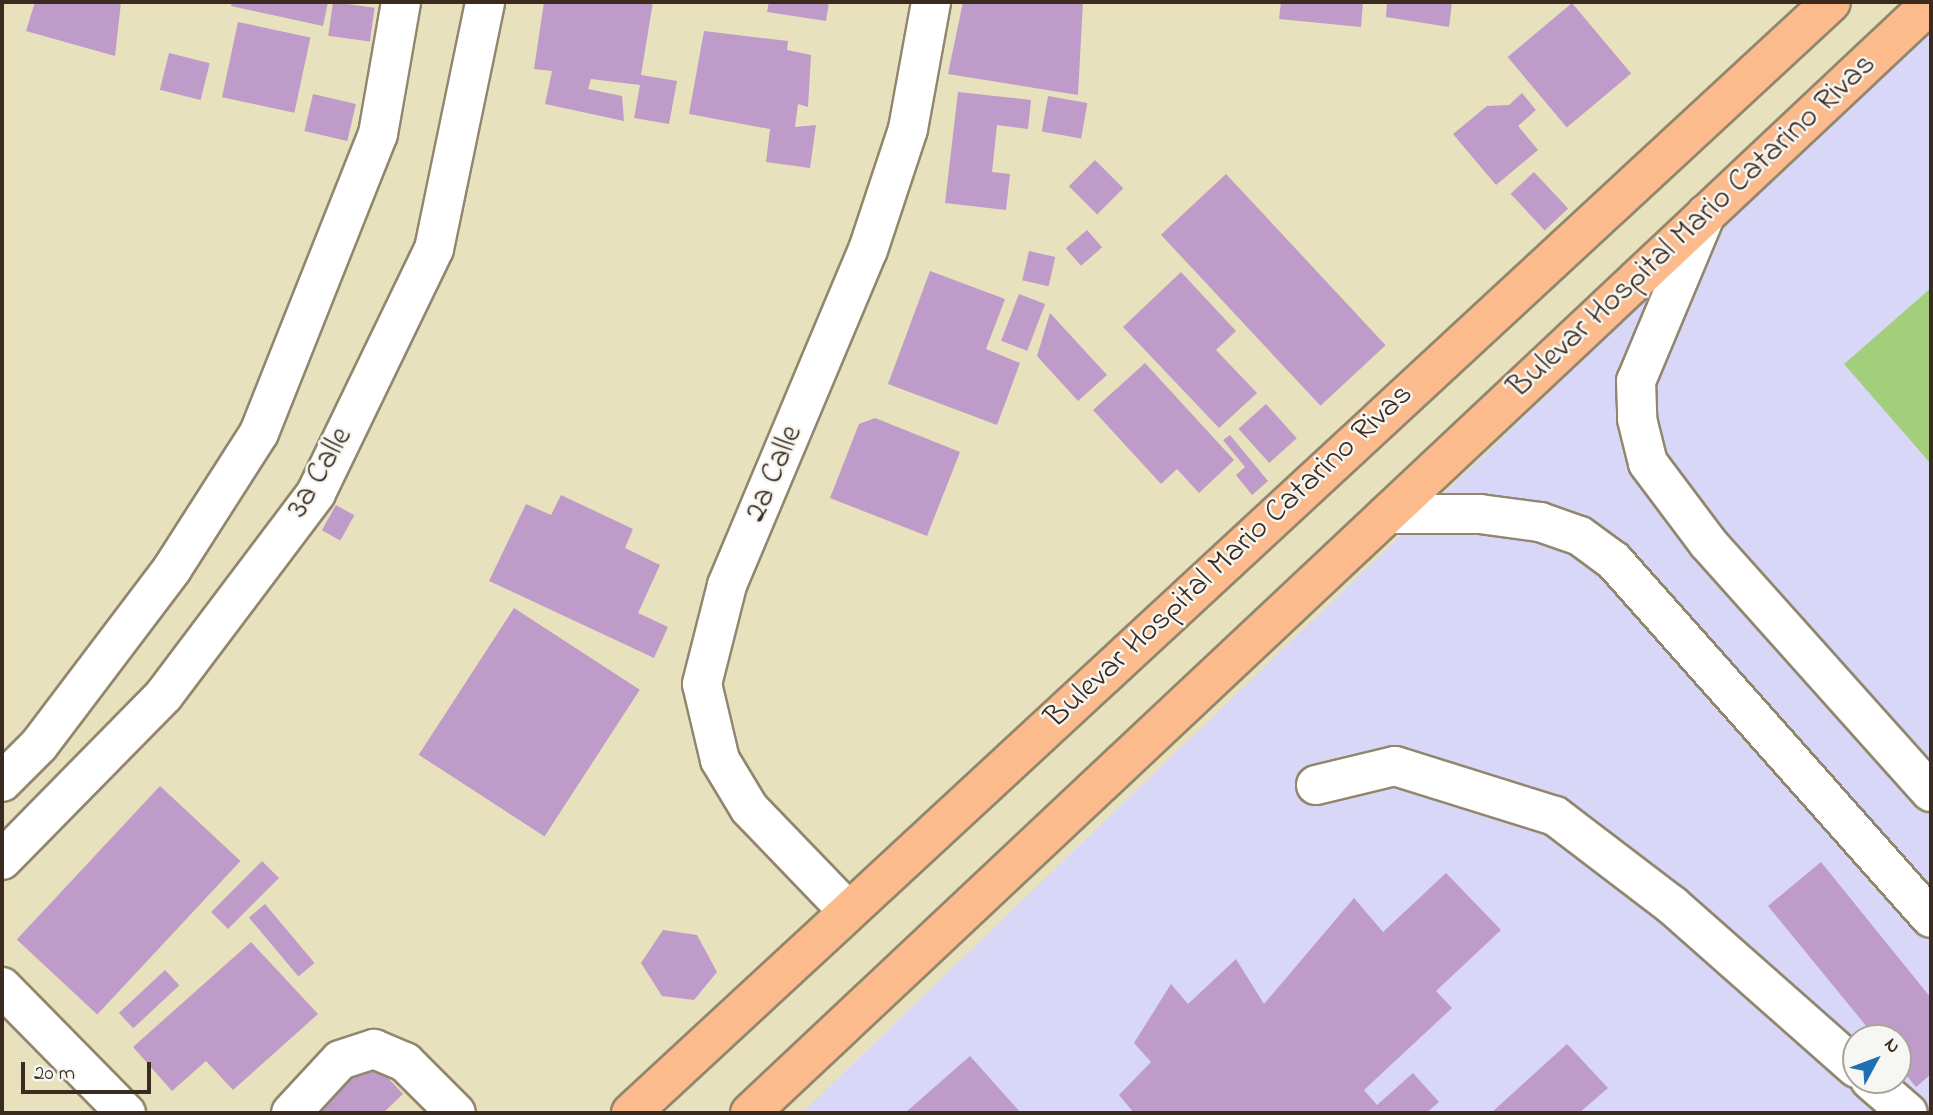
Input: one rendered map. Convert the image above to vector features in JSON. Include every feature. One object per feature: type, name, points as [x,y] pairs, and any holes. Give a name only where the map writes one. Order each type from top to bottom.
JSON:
[{"type":"main road","name":"Bulevar Hospital Mario Catarino Rivas","points":[[750,1113],[1931,3]]},
{"type":"main road","name":"Bulevar Hospital Mario Catarino Rivas","points":[[631,1113],[1822,7]]},
{"type":"street","points":[[2,782],[39,745],[172,569],[260,433],[378,134],[401,2]]},
{"type":"street","name":"3a Calle","points":[[2,860],[164,695],[316,493],[434,248],[485,2]]},
{"type":"street","name":"2a Calle","points":[[847,910],[749,808],[720,760],[702,684],[727,585],[868,250],[908,129],[931,2]]},
{"type":"street","points":[[1706,214],[1636,381],[1637,419],[1648,463],[1708,542],[1931,792]]},
{"type":"street","points":[[1388,514],[1480,514],[1540,522],[1580,536],[1614,561],[1931,918]]},
{"type":"street","points":[[1316,785],[1395,766],[1555,816],[1672,905],[1842,1056]]},
{"type":"street","points":[[2,987],[126,1113]]},
{"type":"street","points":[[291,1113],[340,1060],[374,1049],[405,1062],[456,1113]]},
{"type":"street","points":[[1886,1094],[1908,1113]]},
{"type":"shaded area","points":[[1931,24],[1931,1113],[802,1113]]},
{"type":"green space","points":[[1931,288],[1931,464],[1844,364]]},
{"type":"building","points":[[35,2],[121,2],[115,56],[26,31]]},
{"type":"building","points":[[232,2],[328,2],[323,26],[231,6]]},
{"type":"building","points":[[333,2],[375,8],[370,42],[328,36]]},
{"type":"building","points":[[544,2],[653,2],[641,75],[677,81],[669,124],[634,118],[640,85],[591,79],[588,89],[622,96],[624,121],[545,104],[552,71],[534,69]]},
{"type":"building","points":[[769,2],[829,2],[826,21],[767,12]]},
{"type":"building","points":[[963,2],[1083,2],[1078,95],[948,74]]},
{"type":"building","points":[[1281,2],[1363,2],[1361,27],[1279,19]]},
{"type":"building","points":[[1387,2],[1452,2],[1449,27],[1386,17]]},
{"type":"building","points":[[1572,3],[1631,73],[1567,127],[1508,57]]},
{"type":"building","points":[[238,22],[310,37],[294,113],[222,97]]},
{"type":"building","points":[[704,31],[788,41],[787,50],[811,55],[808,107],[798,104],[795,127],[816,125],[810,168],[766,162],[770,129],[689,114]]},
{"type":"building","points":[[169,53],[210,63],[201,100],[160,90]]},
{"type":"building","points":[[958,92],[1031,100],[1028,129],[997,125],[992,172],[1010,174],[1006,210],[945,203]]},
{"type":"building","points":[[1522,93],[1536,110],[1518,126],[1538,150],[1496,185],[1453,134],[1487,106],[1509,105]]},
{"type":"building","points":[[313,94],[356,104],[347,141],[304,131]]},
{"type":"building","points":[[1048,96],[1087,103],[1081,138],[1042,131]]},
{"type":"building","points":[[1095,160],[1123,188],[1097,214],[1069,186]]},
{"type":"building","points":[[1534,172],[1568,209],[1545,230],[1511,194]]},
{"type":"building","points":[[1226,174],[1386,345],[1320,406],[1161,235]]},
{"type":"building","points":[[1087,230],[1102,247],[1081,266],[1066,248]]},
{"type":"building","points":[[1029,251],[1055,257],[1049,286],[1022,280]]},
{"type":"building","points":[[930,271],[1005,299],[986,349],[1020,363],[997,425],[888,384]]},
{"type":"building","points":[[1181,272],[1236,331],[1216,350],[1257,393],[1219,428],[1123,327]]},
{"type":"building","points":[[1019,294],[1045,304],[1027,351],[1001,341]]},
{"type":"building","points":[[1050,313],[1107,375],[1078,401],[1037,356]]},
{"type":"building","points":[[1145,363],[1234,460],[1199,493],[1177,469],[1161,484],[1093,410]]},
{"type":"building","points":[[1266,404],[1297,438],[1269,463],[1239,429]]},
{"type":"building","points":[[875,418],[960,452],[927,536],[830,498],[859,424]]},
{"type":"building","points":[[1230,435],[1268,481],[1252,495],[1236,475],[1245,467],[1223,440]]},
{"type":"building","points":[[561,495],[633,529],[625,548],[660,565],[638,613],[668,627],[654,658],[489,581],[526,504],[551,515]]},
{"type":"building","points":[[336,505],[354,515],[340,541],[322,530]]},
{"type":"building","points":[[514,608],[640,690],[544,836],[419,755]]},
{"type":"building","points":[[160,786],[240,861],[97,1015],[17,940]]},
{"type":"building","points":[[262,861],[279,878],[228,929],[211,912]]},
{"type":"building","points":[[1821,862],[1931,998],[1931,1074],[1916,1087],[1912,1082],[1912,1024],[1865,1024],[1768,906]]},
{"type":"building","points":[[1446,873],[1501,930],[1436,991],[1452,1008],[1364,1090],[1377,1105],[1413,1073],[1439,1102],[1426,1113],[1134,1113],[1119,1095],[1151,1062],[1134,1043],[1171,984],[1188,1004],[1236,959],[1264,1004],[1354,898],[1383,932]]},
{"type":"building","points":[[265,904],[314,963],[298,976],[249,917]]},
{"type":"building","points":[[663,930],[697,935],[717,972],[694,1000],[662,996],[641,963]]},
{"type":"building","points":[[251,942],[318,1014],[233,1090],[206,1061],[172,1091],[133,1047]]},
{"type":"building","points":[[165,970],[179,985],[133,1028],[119,1013]]},
{"type":"building","points":[[1567,1044],[1608,1088],[1579,1113],[1491,1113]]},
{"type":"building","points":[[366,1054],[403,1094],[383,1113],[303,1113]]},
{"type":"building","points":[[970,1056],[1021,1113],[905,1113]]}]
